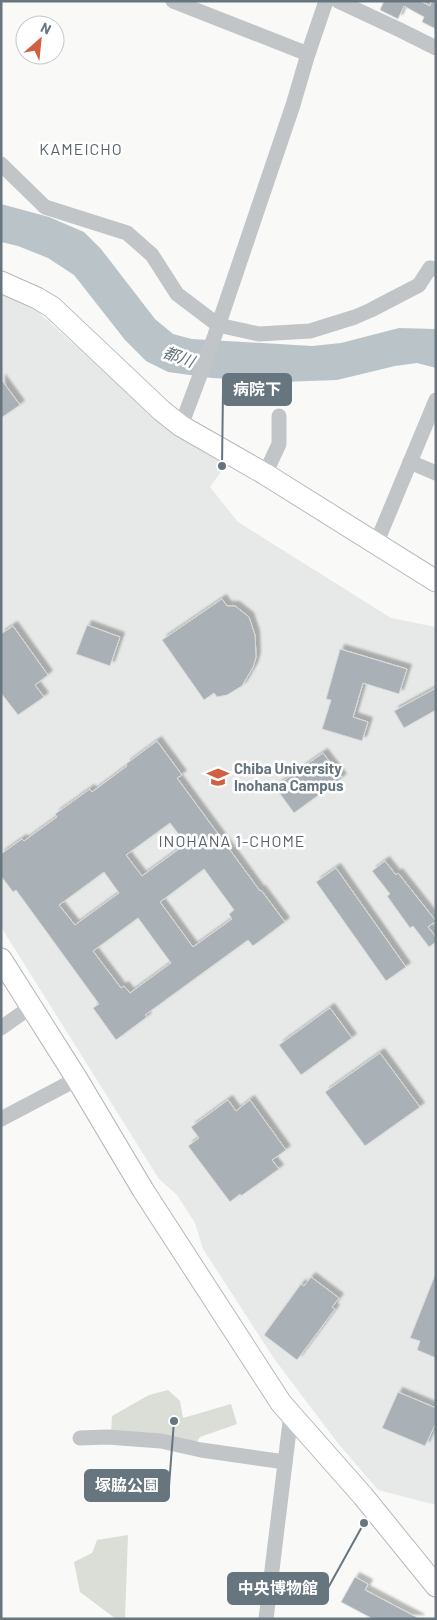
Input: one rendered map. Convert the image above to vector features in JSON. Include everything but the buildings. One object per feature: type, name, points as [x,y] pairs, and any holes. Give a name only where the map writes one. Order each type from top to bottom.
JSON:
[{"type":"street","points":[[173,1],[308,54]]},
{"type":"street","points":[[181,426],[199,379],[293,105],[326,1]]},
{"type":"street","points":[[338,1],[436,48]]},
{"type":"street","points":[[1,164],[45,207],[127,233],[152,255],[177,294],[216,330],[260,334],[310,331],[355,318],[418,285],[430,268],[436,269]]},
{"type":"street","points":[[1,282],[52,307],[162,412],[181,426],[265,474],[436,581]]},
{"type":"street","points":[[376,544],[436,400]]},
{"type":"street","points":[[265,474],[279,444],[279,416]]},
{"type":"street","points":[[410,462],[436,473]]},
{"type":"street","points":[[1,959],[77,1079],[148,1198],[281,1403],[363,1496],[436,1586]]},
{"type":"street","points":[[1,1028],[32,1006]]},
{"type":"street","points":[[1,1119],[77,1079]]},
{"type":"street","points":[[266,1619],[291,1414]]},
{"type":"street","points":[[80,1438],[107,1437],[161,1441],[201,1450],[285,1462]]},
{"type":"shaded area","name":"Chiba University Inohana Campus","points":[[1,294],[37,311],[161,422],[228,462],[210,487],[238,522],[391,618],[436,627],[436,1505],[378,1490],[337,1442],[275,1360],[203,1249],[195,1223],[177,1195],[159,1179],[1,927]]},
{"type":"shaded area","points":[[168,1390],[180,1401],[183,1418],[231,1404],[237,1424],[200,1437],[194,1446],[111,1435],[112,1416],[149,1395]]},
{"type":"shaded area","points":[[128,1535],[125,1619],[116,1619],[80,1592],[74,1562],[92,1553],[97,1540]]},
{"type":"water","name":"都川","points":[[1,204],[49,217],[84,232],[101,249],[155,319],[173,334],[192,339],[312,346],[341,343],[399,328],[436,329],[436,368],[417,363],[395,366],[337,380],[282,382],[212,378],[168,372],[146,361],[125,340],[74,275],[48,258],[18,246],[1,242]]},
{"type":"place","name":"病院下","points":[[222,466]]},
{"type":"place","name":"Chiba University Inohana Campus","points":[[218,777]]},
{"type":"place","name":"塚脇公園","points":[[174,1421]]},
{"type":"place","name":"中央博物館","points":[[364,1523]]},
{"type":"district","name":"KAMEICHO","points":[[81,148]]},
{"type":"district","name":"INOHANA 1-CHOME","points":[[232,840]]}]
